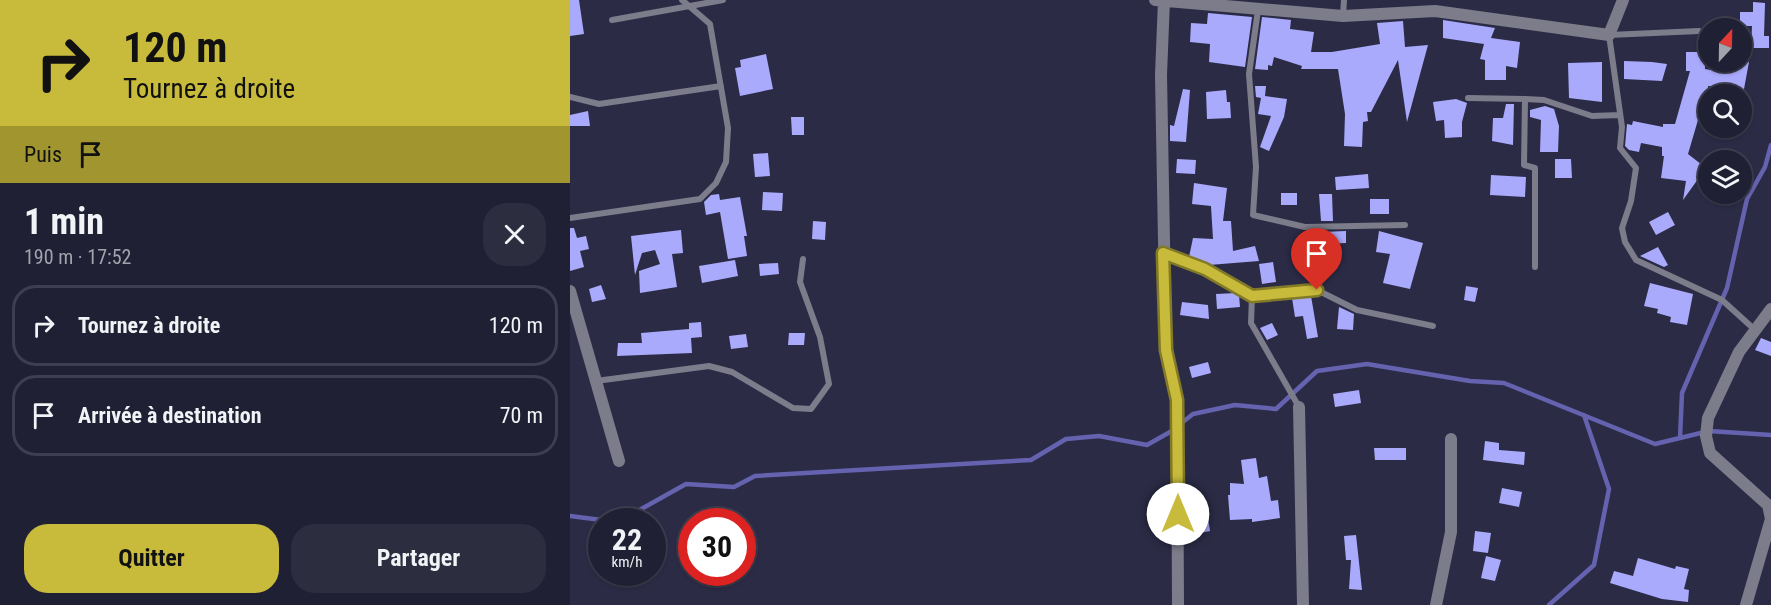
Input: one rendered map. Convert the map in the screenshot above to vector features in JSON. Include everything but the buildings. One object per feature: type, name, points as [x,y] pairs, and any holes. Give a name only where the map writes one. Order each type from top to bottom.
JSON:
[{"type":"street","points":[[1178,605],[1177,400],[1166,350],[1163,253],[1161,0],[1343,16],[1436,5],[1609,35],[1623,0]]},
{"type":"street","points":[[570,291],[573,314],[596,381],[619,461]]},
{"type":"street","points":[[1746,605],[1771,519],[1768,505],[1710,453],[1706,436],[1708,418],[1739,352],[1771,309]]},
{"type":"street","points":[[1299,407],[1303,605]]},
{"type":"street","points":[[1436,605],[1450,532],[1451,439]]},
{"type":"lane","points":[[570,218],[700,199],[716,183],[726,162],[728,128],[710,24],[682,0]]},
{"type":"lane","points":[[612,20],[723,0]]},
{"type":"lane","points":[[1343,16],[1344,0]]},
{"type":"lane","points":[[1258,10],[1249,74],[1256,167],[1253,215],[1305,227],[1405,225]]},
{"type":"lane","points":[[1698,31],[1609,35],[1622,127],[1620,148],[1636,168],[1622,228],[1625,242],[1636,260],[1722,300],[1754,329]]},
{"type":"lane","points":[[570,97],[599,104],[721,86]]},
{"type":"lane","points":[[1468,99],[1544,100],[1592,116],[1620,115]]},
{"type":"lane","points":[[1525,99],[1524,165],[1535,168],[1535,267]]},
{"type":"lane","points":[[1163,253],[1205,269],[1252,296],[1317,290],[1357,310],[1434,326]]},
{"type":"lane","points":[[596,381],[709,366],[732,372],[793,408],[811,409],[829,384],[820,337],[800,282],[802,259]]},
{"type":"lane","points":[[1252,296],[1251,323],[1299,407]]},
{"type":"waterway","points":[[1680,438],[1682,393],[1727,288],[1747,199],[1765,167],[1771,145]]},
{"type":"waterway","points":[[643,508],[686,484],[734,487],[755,476],[1031,460],[1066,439],[1099,436],[1147,445],[1170,432],[1193,414],[1235,405],[1276,409],[1317,371],[1367,364],[1470,381],[1504,383],[1655,444],[1709,431],[1771,435]]},
{"type":"waterway","points":[[1549,605],[1594,565],[1609,489],[1584,415]]},
{"type":"waterway","points":[[570,516],[588,518]]},
{"type":"route","points":[[1178,514],[1177,400],[1166,350],[1163,253],[1205,269],[1252,296],[1317,290]]}]
